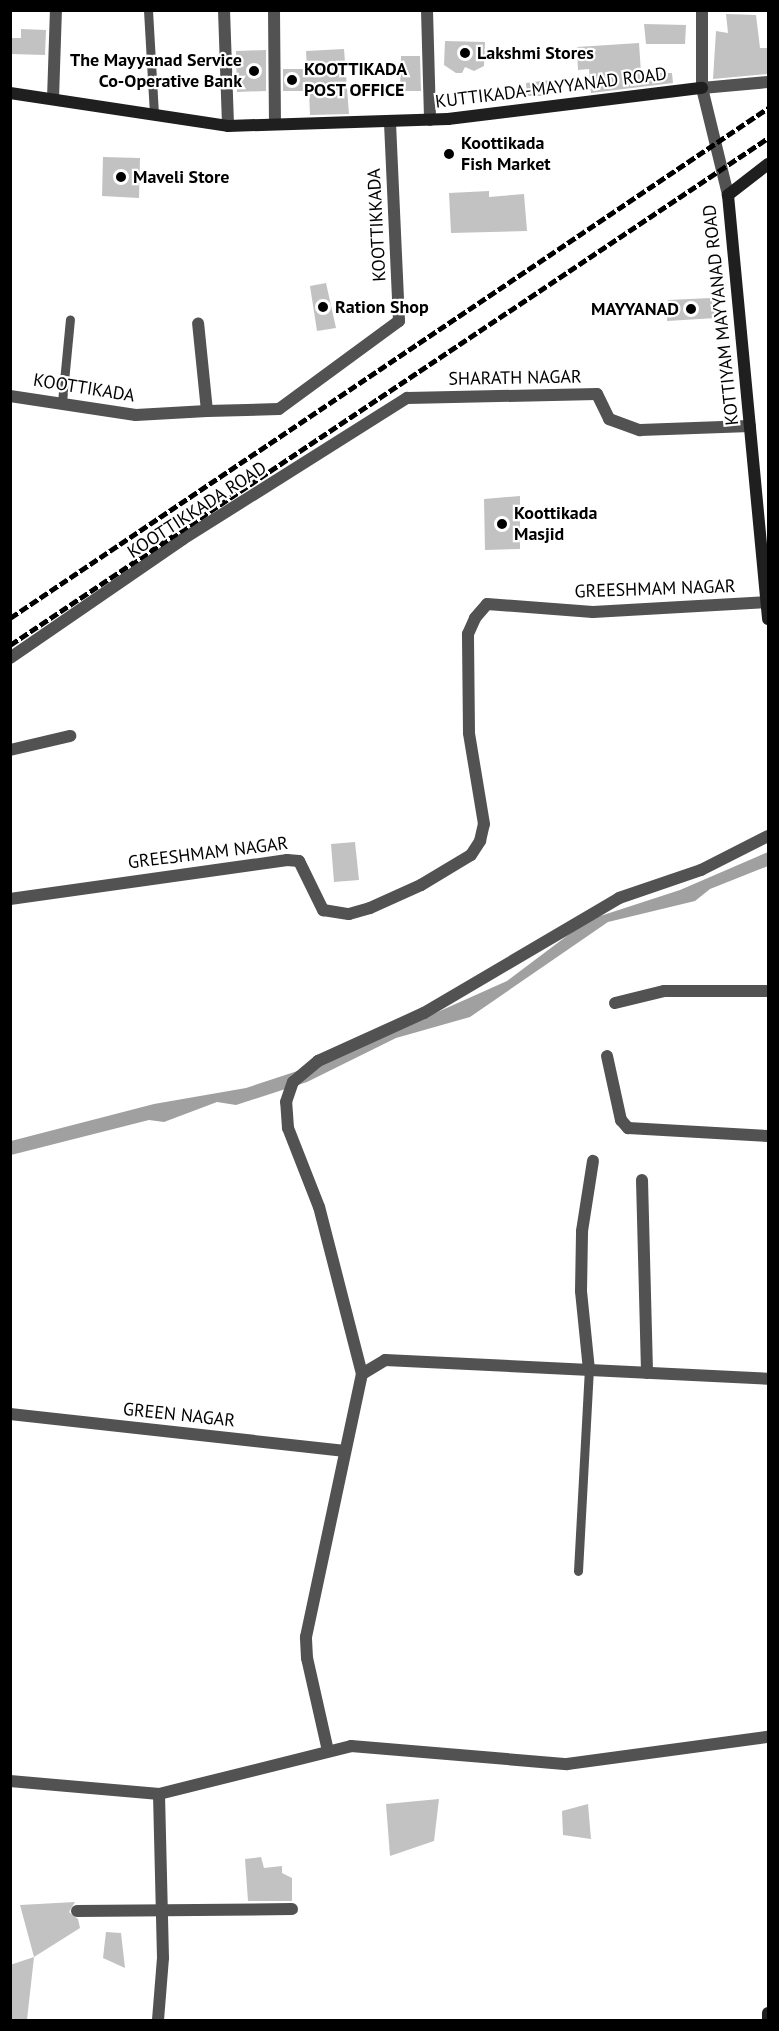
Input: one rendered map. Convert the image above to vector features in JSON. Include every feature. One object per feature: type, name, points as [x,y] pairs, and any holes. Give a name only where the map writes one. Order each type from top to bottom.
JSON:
[{"type":"main road","name":"KUTTIKADA-MAYYANAD ROAD","points":[[10,93],[228,126],[430,120],[702,88]]},
{"type":"main road","points":[[728,195],[768,164]]},
{"type":"main road","name":"KOTTIYAM MAYYANAD ROAD","points":[[728,195],[768,619]]},
{"type":"main road","points":[[768,2013],[768,2020]]},
{"type":"street","points":[[53,99],[56,10]]},
{"type":"street","points":[[224,10],[228,126]]},
{"type":"street","points":[[274,10],[274,124]]},
{"type":"street","points":[[427,10],[430,120]]},
{"type":"street","name":"KOTTIYAM MAYYANAD ROAD","points":[[702,10],[702,88],[728,195]]},
{"type":"street","points":[[702,88],[768,82]]},
{"type":"street","name":"KOOTTIKKADA","points":[[207,411],[279,409],[399,321],[390,121]]},
{"type":"street","points":[[198,323],[207,411]]},
{"type":"street","name":"SHARATH NAGAR","points":[[407,398],[597,394],[609,419],[640,430],[750,426]]},
{"type":"street","name":"KOOTTIKADA","points":[[10,396],[62,402],[136,415],[207,411]]},
{"type":"street","name":"KOOTTIKKADA ROAD","points":[[10,658],[183,539],[407,398]]},
{"type":"street","name":"GREESHMAM NAGAR","points":[[10,899],[288,860],[299,861],[323,910],[349,914],[370,908],[421,885],[471,855],[480,841],[484,824],[469,733],[468,633],[475,618],[487,604],[593,612],[767,602]]},
{"type":"street","points":[[10,750],[70,736]]},
{"type":"street","points":[[328,1751],[305,1648],[343,1450],[362,1374],[319,1207],[288,1128],[286,1102],[293,1082],[318,1061],[424,1013],[619,898],[691,874],[768,836]]},
{"type":"street","points":[[615,1003],[664,992],[768,991]]},
{"type":"street","points":[[607,1056],[621,1120],[628,1128],[768,1136]]},
{"type":"street","points":[[590,1370],[581,1291],[582,1231],[593,1161]]},
{"type":"street","points":[[642,1180],[647,1373]]},
{"type":"street","points":[[362,1374],[385,1360],[768,1379]]},
{"type":"street","name":"GREEN NAGAR","points":[[10,1414],[343,1450]]},
{"type":"street","points":[[10,1781],[159,1794],[351,1746],[567,1764],[768,1737]]},
{"type":"street","points":[[158,2020],[161,1909],[159,1794]]},
{"type":"street","points":[[76,1911],[292,1909]]},
{"type":"lane","points":[[148,10],[154,115]]},
{"type":"lane","points":[[62,402],[70,319]]},
{"type":"lane","points":[[578,1571],[590,1370]]},
{"type":"shaded area","points":[[768,852],[768,866],[710,889],[695,901],[608,922],[470,1017],[396,1038],[307,1082],[236,1105],[217,1102],[164,1122],[149,1120],[11,1155],[11,1141],[154,1104],[246,1088],[328,1061],[507,981],[588,920],[680,890]]},
{"type":"building","points":[[726,14],[756,15],[760,48],[768,48],[768,74],[713,79],[716,31],[728,33]]},
{"type":"building","points":[[644,24],[686,25],[685,44],[646,44]]},
{"type":"building","points":[[21,29],[46,30],[45,55],[10,54],[10,38],[21,38]]},
{"type":"building","name":"Lakshmi Stores","points":[[445,41],[485,42],[484,66],[474,71],[465,67],[462,73],[456,73],[444,65]]},
{"type":"building","points":[[639,43],[641,73],[672,73],[673,83],[591,93],[589,69],[578,70],[577,47]]},
{"type":"building","points":[[344,49],[349,114],[310,115],[309,91],[283,91],[283,69],[307,69],[306,51]]},
{"type":"building","name":"The Mayyanad Service Co-Operative Bank","points":[[266,50],[266,91],[237,92],[236,51]]},
{"type":"building","points":[[401,56],[420,56],[421,91],[400,91]]},
{"type":"building","points":[[550,80],[549,96],[527,96],[526,83]]},
{"type":"building","name":"Maveli Store","points":[[103,157],[140,158],[139,198],[102,196]]},
{"type":"building","points":[[489,191],[489,197],[524,194],[527,231],[451,233],[449,193]]},
{"type":"building","name":"Ration Shop","points":[[326,283],[336,328],[317,331],[310,286]]},
{"type":"building","name":"MAYYANAD","points":[[711,298],[716,318],[667,321],[668,300]]},
{"type":"building","name":"Koottikada Masjid","points":[[520,496],[520,549],[485,550],[484,499]]},
{"type":"building","points":[[355,842],[359,880],[334,882],[331,844]]},
{"type":"building","points":[[439,1799],[434,1841],[390,1856],[386,1804]]},
{"type":"building","points":[[588,1804],[591,1839],[563,1835],[562,1811]]},
{"type":"building","points":[[261,1857],[264,1868],[282,1866],[282,1873],[292,1878],[292,1901],[248,1901],[245,1859]]},
{"type":"building","points":[[75,1902],[69,1912],[78,1919],[80,1928],[34,1957],[20,1905]]},
{"type":"building","points":[[106,1932],[121,1933],[125,1968],[103,1958]]},
{"type":"building","points":[[34,1957],[27,2020],[10,2020],[10,1965]]},
{"type":"railway","points":[[10,618],[768,108]]},
{"type":"railway","points":[[10,645],[768,138]]},
{"type":"place","name":"Lakshmi Stores","points":[[465,53]]},
{"type":"place","name":"The Mayyanad Service Co-Operative Bank","points":[[254,71]]},
{"type":"place","name":"KOOTTIKADA POST OFFICE","points":[[292,80]]},
{"type":"place","name":"Koottikada Fish Market","points":[[449,154]]},
{"type":"place","name":"Maveli Store","points":[[121,177]]},
{"type":"place","name":"Ration Shop","points":[[323,307]]},
{"type":"place","name":"MAYYANAD","points":[[691,309]]},
{"type":"place","name":"Koottikada Masjid","points":[[502,524]]}]
